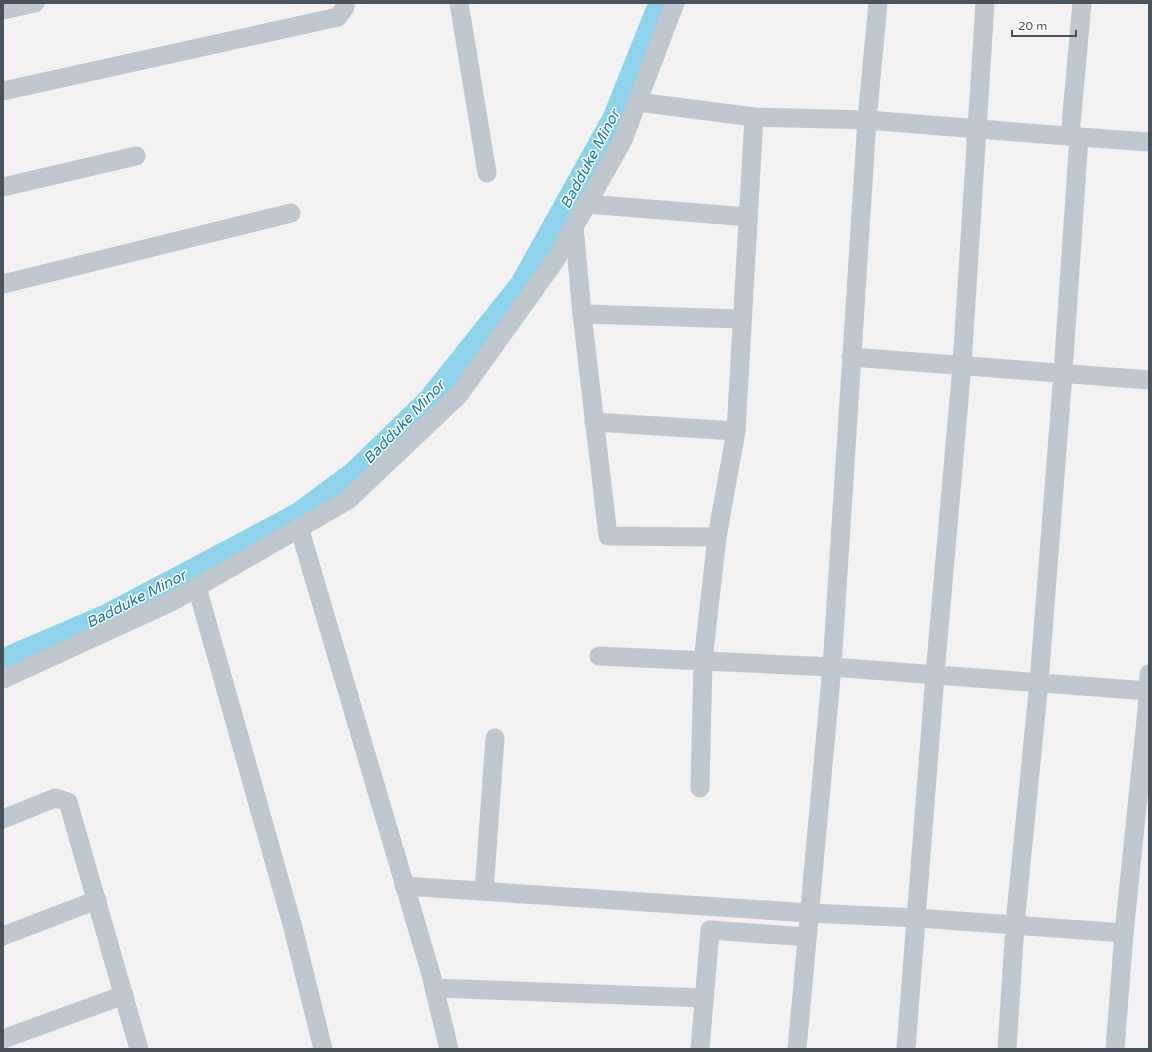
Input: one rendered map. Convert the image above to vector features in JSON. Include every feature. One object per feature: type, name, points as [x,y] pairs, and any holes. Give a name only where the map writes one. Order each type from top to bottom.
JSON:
[{"type":"street","points":[[3,10],[35,3]]},
{"type":"street","points":[[3,91],[338,17],[345,8],[345,3]]},
{"type":"street","points":[[459,3],[487,173]]},
{"type":"street","points":[[3,679],[173,601],[348,500],[459,395],[555,261],[624,140],[674,3]]},
{"type":"street","points":[[797,1049],[832,667],[867,120],[878,3]]},
{"type":"street","points":[[906,1049],[935,674],[962,365],[985,3]]},
{"type":"street","points":[[1007,1049],[1015,924],[1039,682],[1063,373],[1082,3]]},
{"type":"street","points":[[638,102],[754,117],[867,120],[1149,142]]},
{"type":"street","points":[[700,788],[703,661],[717,537],[736,431],[754,117]]},
{"type":"street","points":[[3,187],[136,156]]},
{"type":"street","points":[[587,204],[748,217]]},
{"type":"street","points":[[3,284],[292,213]]},
{"type":"street","points":[[574,226],[582,314],[608,536],[717,537]]},
{"type":"street","points":[[582,314],[742,319]]},
{"type":"street","points":[[851,357],[1149,380]]},
{"type":"street","points":[[594,422],[736,431]]},
{"type":"street","points":[[299,527],[432,978],[449,1049]]},
{"type":"street","points":[[197,587],[293,928],[323,1049]]},
{"type":"street","points":[[599,656],[832,667],[1039,682],[1149,685],[1124,933],[1115,1049]]},
{"type":"street","points":[[484,891],[495,738]]},
{"type":"street","points":[[3,819],[55,798],[68,802],[139,1049]]},
{"type":"street","points":[[404,886],[809,913],[1015,924],[1124,933]]},
{"type":"street","points":[[3,936],[97,900]]},
{"type":"street","points":[[700,1049],[710,930],[807,938]]},
{"type":"street","points":[[432,978],[434,988],[704,998]]},
{"type":"street","points":[[3,1039],[124,995]]},
{"type":"waterway","name":"Badduke Minor","points":[[3,660],[108,615],[297,515],[354,473],[430,399],[521,285],[614,118],[660,3]]}]
